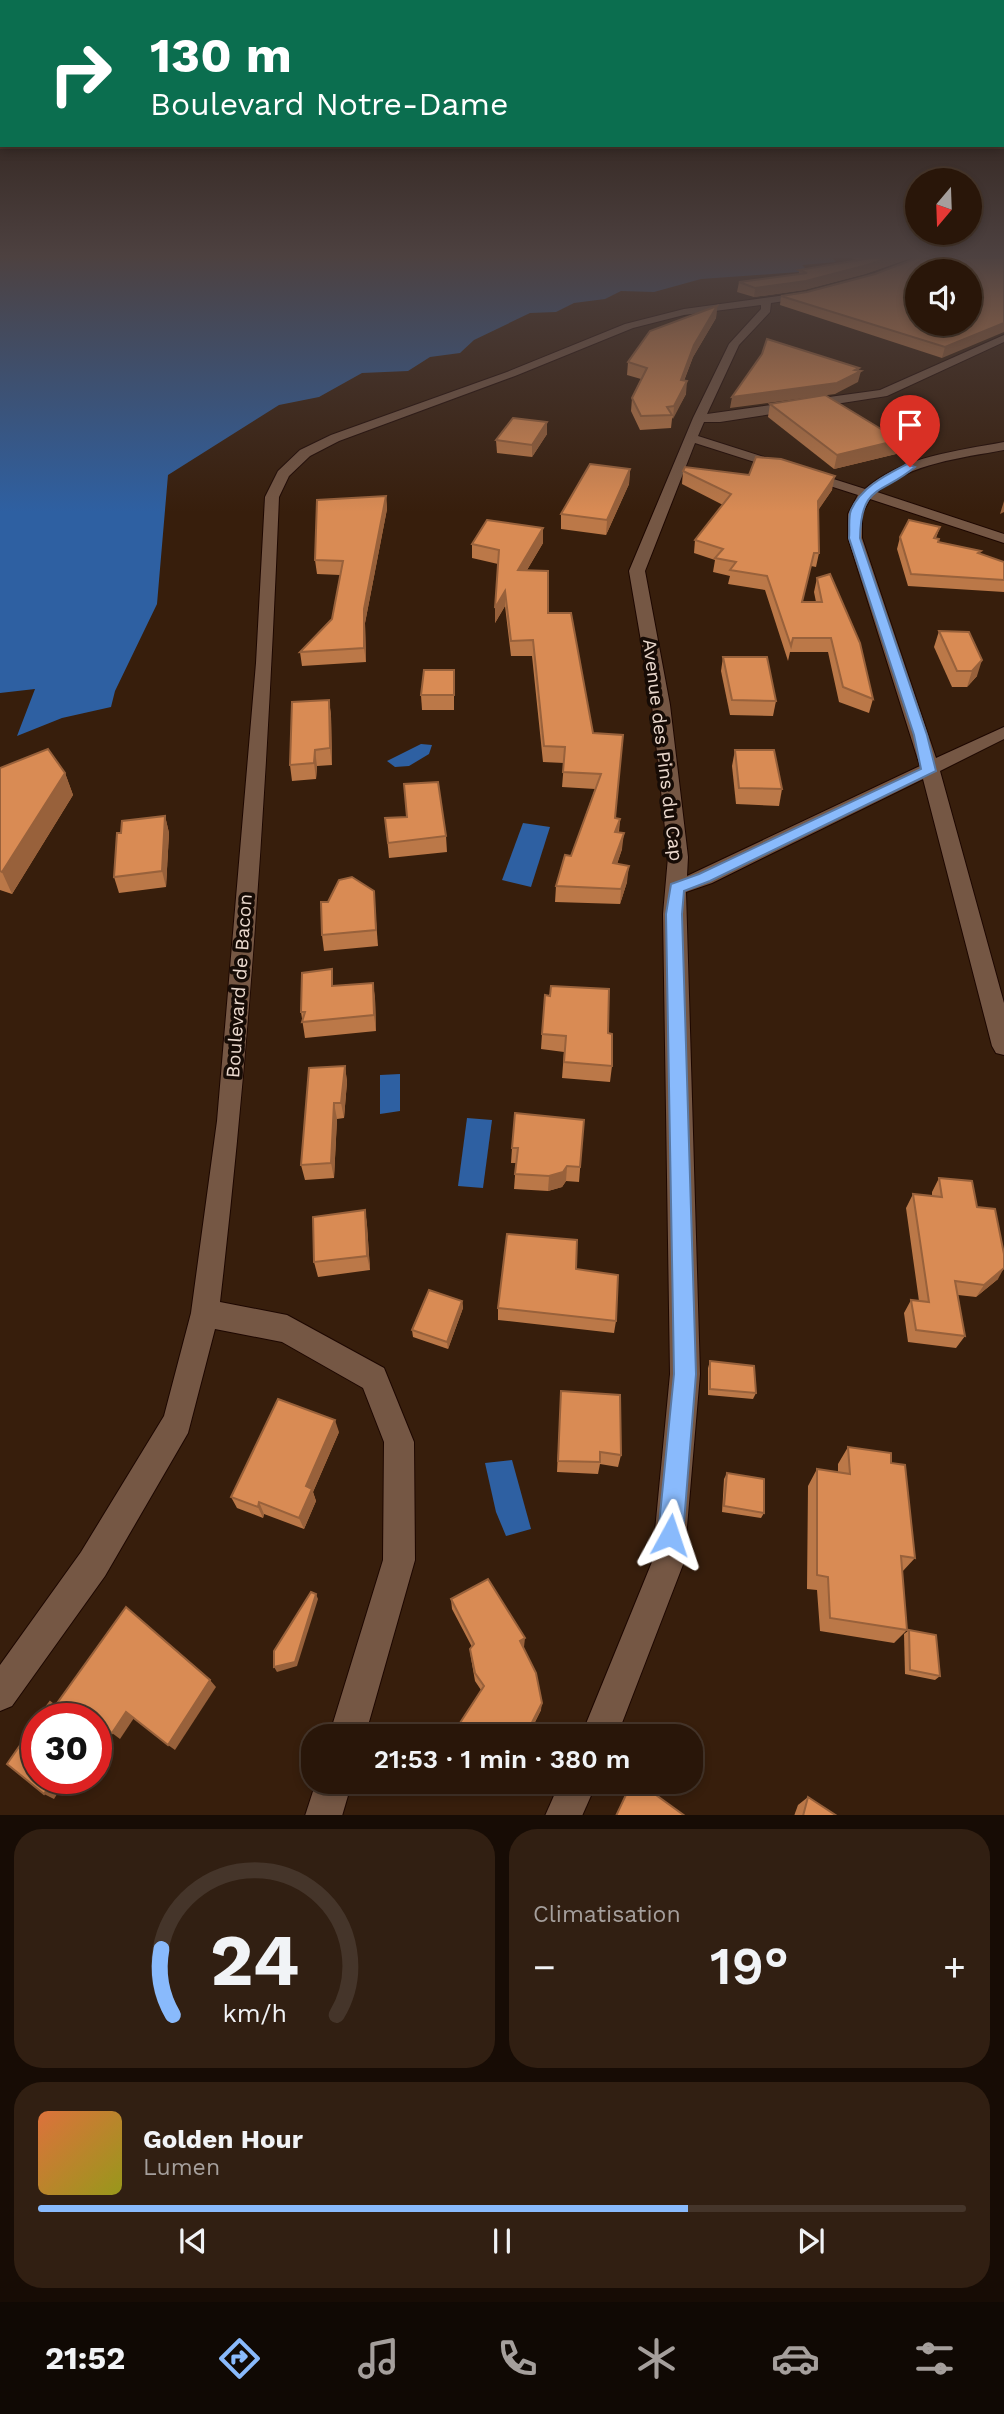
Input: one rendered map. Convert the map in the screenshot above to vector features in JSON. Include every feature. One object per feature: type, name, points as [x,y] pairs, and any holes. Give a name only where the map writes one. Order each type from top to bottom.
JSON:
[{"type":"street","name":"Boulevard de Bacon","points":[[0,1694],[93,1564],[177,1422],[205,1314],[229,1121],[264,663],[272,497],[284,474],[305,453],[335,438],[511,374],[588,343]]},
{"type":"street","name":"Avenue des Pins du Cap","points":[[604,1724],[668,1562],[685,1374],[674,914],[678,857],[661,705],[637,571],[695,428],[735,343]]},
{"type":"street","points":[[994,343],[883,393],[720,418],[695,428],[710,442],[1004,539]]},
{"type":"street","points":[[1004,446],[910,467],[883,481],[867,494],[855,512],[855,538],[920,735],[1004,1046]]},
{"type":"street","points":[[677,887],[705,877],[929,771],[1004,732]]},
{"type":"street","points":[[205,1314],[287,1329],[373,1378],[399,1442],[400,1560],[351,1724]]},
{"type":"street","points":[[323,1815],[330,1794]]},
{"type":"street","points":[[563,1815],[573,1794]]},
{"type":"water","points":[[0,343],[471,343],[460,353],[430,357],[408,371],[362,373],[319,397],[279,405],[168,475],[157,604],[115,691],[111,707],[62,718],[17,736],[35,689],[0,693]]},
{"type":"water","points":[[421,744],[432,745],[429,754],[409,766],[395,767],[387,761]]},
{"type":"water","points":[[523,823],[550,827],[531,887],[502,880]]},
{"type":"water","points":[[400,1074],[400,1111],[380,1114],[380,1075]]},
{"type":"water","points":[[467,1118],[492,1120],[483,1188],[458,1186]]},
{"type":"water","points":[[512,1460],[531,1529],[506,1536],[496,1512],[485,1463]]},
{"type":"building","points":[[642,343],[695,343],[681,380],[687,381],[674,406],[667,407],[672,415],[641,416],[632,398],[647,368],[628,362]]},
{"type":"building","points":[[766,343],[779,343],[859,368],[855,370],[861,371],[837,383],[732,397],[762,354]]},
{"type":"building","points":[[931,343],[956,343],[945,347]]},
{"type":"building","points":[[825,395],[899,440],[837,455],[770,404]]},
{"type":"building","points":[[513,418],[547,422],[532,445],[496,440]]},
{"type":"building","points":[[756,457],[781,459],[835,476],[818,501],[819,553],[814,553],[802,602],[822,602],[817,578],[830,574],[860,643],[873,699],[843,687],[831,638],[793,638],[791,646],[767,576],[730,570],[736,562],[715,558],[723,549],[695,540],[731,494],[683,471],[685,467],[749,475]]},
{"type":"building","points":[[590,464],[630,469],[607,520],[561,514]]},
{"type":"building","points":[[386,496],[364,609],[364,648],[300,652],[332,619],[343,561],[315,560],[317,500]]},
{"type":"building","points":[[487,520],[543,528],[518,570],[548,571],[548,613],[571,613],[593,733],[623,735],[615,818],[620,819],[615,832],[624,833],[613,863],[629,866],[621,889],[556,886],[565,855],[571,856],[601,774],[563,772],[565,747],[544,746],[533,640],[511,641],[505,591],[495,608],[499,550],[472,544]]},
{"type":"building","points":[[909,520],[940,527],[934,538],[939,539],[938,542],[981,551],[978,553],[1004,562],[1004,580],[911,574],[900,537]]},
{"type":"building","points":[[939,631],[969,632],[982,660],[972,671],[957,671]]},
{"type":"building","points":[[723,657],[767,657],[776,701],[732,700]]},
{"type":"building","points":[[424,670],[454,670],[454,695],[421,695]]},
{"type":"building","points":[[329,700],[330,748],[315,750],[314,763],[290,765],[292,702]]},
{"type":"building","points":[[48,749],[65,773],[2,872],[0,768]]},
{"type":"building","points":[[735,750],[774,750],[782,789],[739,788]]},
{"type":"building","points":[[438,782],[446,836],[388,843],[385,818],[407,817],[404,784]]},
{"type":"building","points":[[165,816],[162,871],[114,877],[117,833],[121,833],[122,821]]},
{"type":"building","points":[[352,877],[374,891],[376,930],[322,935],[321,902],[328,902],[339,880]]},
{"type":"building","points":[[332,969],[332,986],[373,983],[374,1015],[302,1022],[305,1012],[301,1012],[302,973]]},
{"type":"building","points":[[551,986],[609,989],[608,1033],[612,1034],[612,1066],[564,1062],[566,1036],[542,1034],[545,995],[550,996]]},
{"type":"building","points":[[345,1066],[341,1103],[334,1103],[331,1163],[301,1165],[309,1068]]},
{"type":"building","points":[[515,1113],[584,1120],[580,1167],[567,1166],[563,1172],[549,1176],[515,1174],[518,1148],[512,1148]]},
{"type":"building","points":[[939,1178],[972,1181],[977,1207],[995,1209],[1004,1254],[1004,1268],[984,1285],[955,1281],[965,1336],[916,1330],[911,1300],[929,1302],[913,1194],[942,1197]]},
{"type":"building","points":[[365,1210],[367,1256],[314,1262],[313,1217]]},
{"type":"building","points":[[507,1234],[577,1240],[576,1269],[618,1275],[616,1321],[498,1308]]},
{"type":"building","points":[[429,1290],[462,1301],[447,1342],[412,1330]]},
{"type":"building","points":[[710,1361],[754,1366],[756,1393],[710,1389]]},
{"type":"building","points":[[561,1391],[620,1395],[621,1455],[600,1452],[600,1462],[558,1461]]},
{"type":"building","points":[[278,1399],[335,1420],[306,1486],[312,1489],[299,1518],[259,1502],[258,1507],[231,1497]]},
{"type":"building","points":[[848,1447],[891,1453],[891,1463],[905,1465],[915,1558],[901,1556],[907,1630],[830,1618],[828,1577],[817,1575],[817,1469],[850,1474]]},
{"type":"building","points":[[727,1473],[764,1479],[764,1513],[724,1506]]},
{"type":"building","points":[[488,1579],[525,1638],[520,1641],[536,1673],[542,1703],[531,1724],[459,1724],[484,1686],[475,1673],[470,1649],[474,1644],[451,1599]]},
{"type":"building","points":[[311,1592],[316,1594],[295,1662],[274,1667],[274,1651]]},
{"type":"building","points":[[126,1607],[210,1680],[168,1745],[126,1712],[112,1733],[112,1703],[57,1703]]},
{"type":"building","points":[[909,1630],[936,1635],[940,1676],[910,1670]]},
{"type":"building","points":[[21,1744],[21,1775],[7,1764]]},
{"type":"building","points":[[626,1794],[655,1794],[684,1815],[616,1815]]},
{"type":"building","points":[[808,1797],[835,1815],[803,1815]]},
{"type":"route","points":[[670,1535],[685,1374],[674,914],[677,887],[705,877],[907,779],[929,771],[920,735],[855,538],[855,512],[867,494],[883,481],[910,467]]}]
